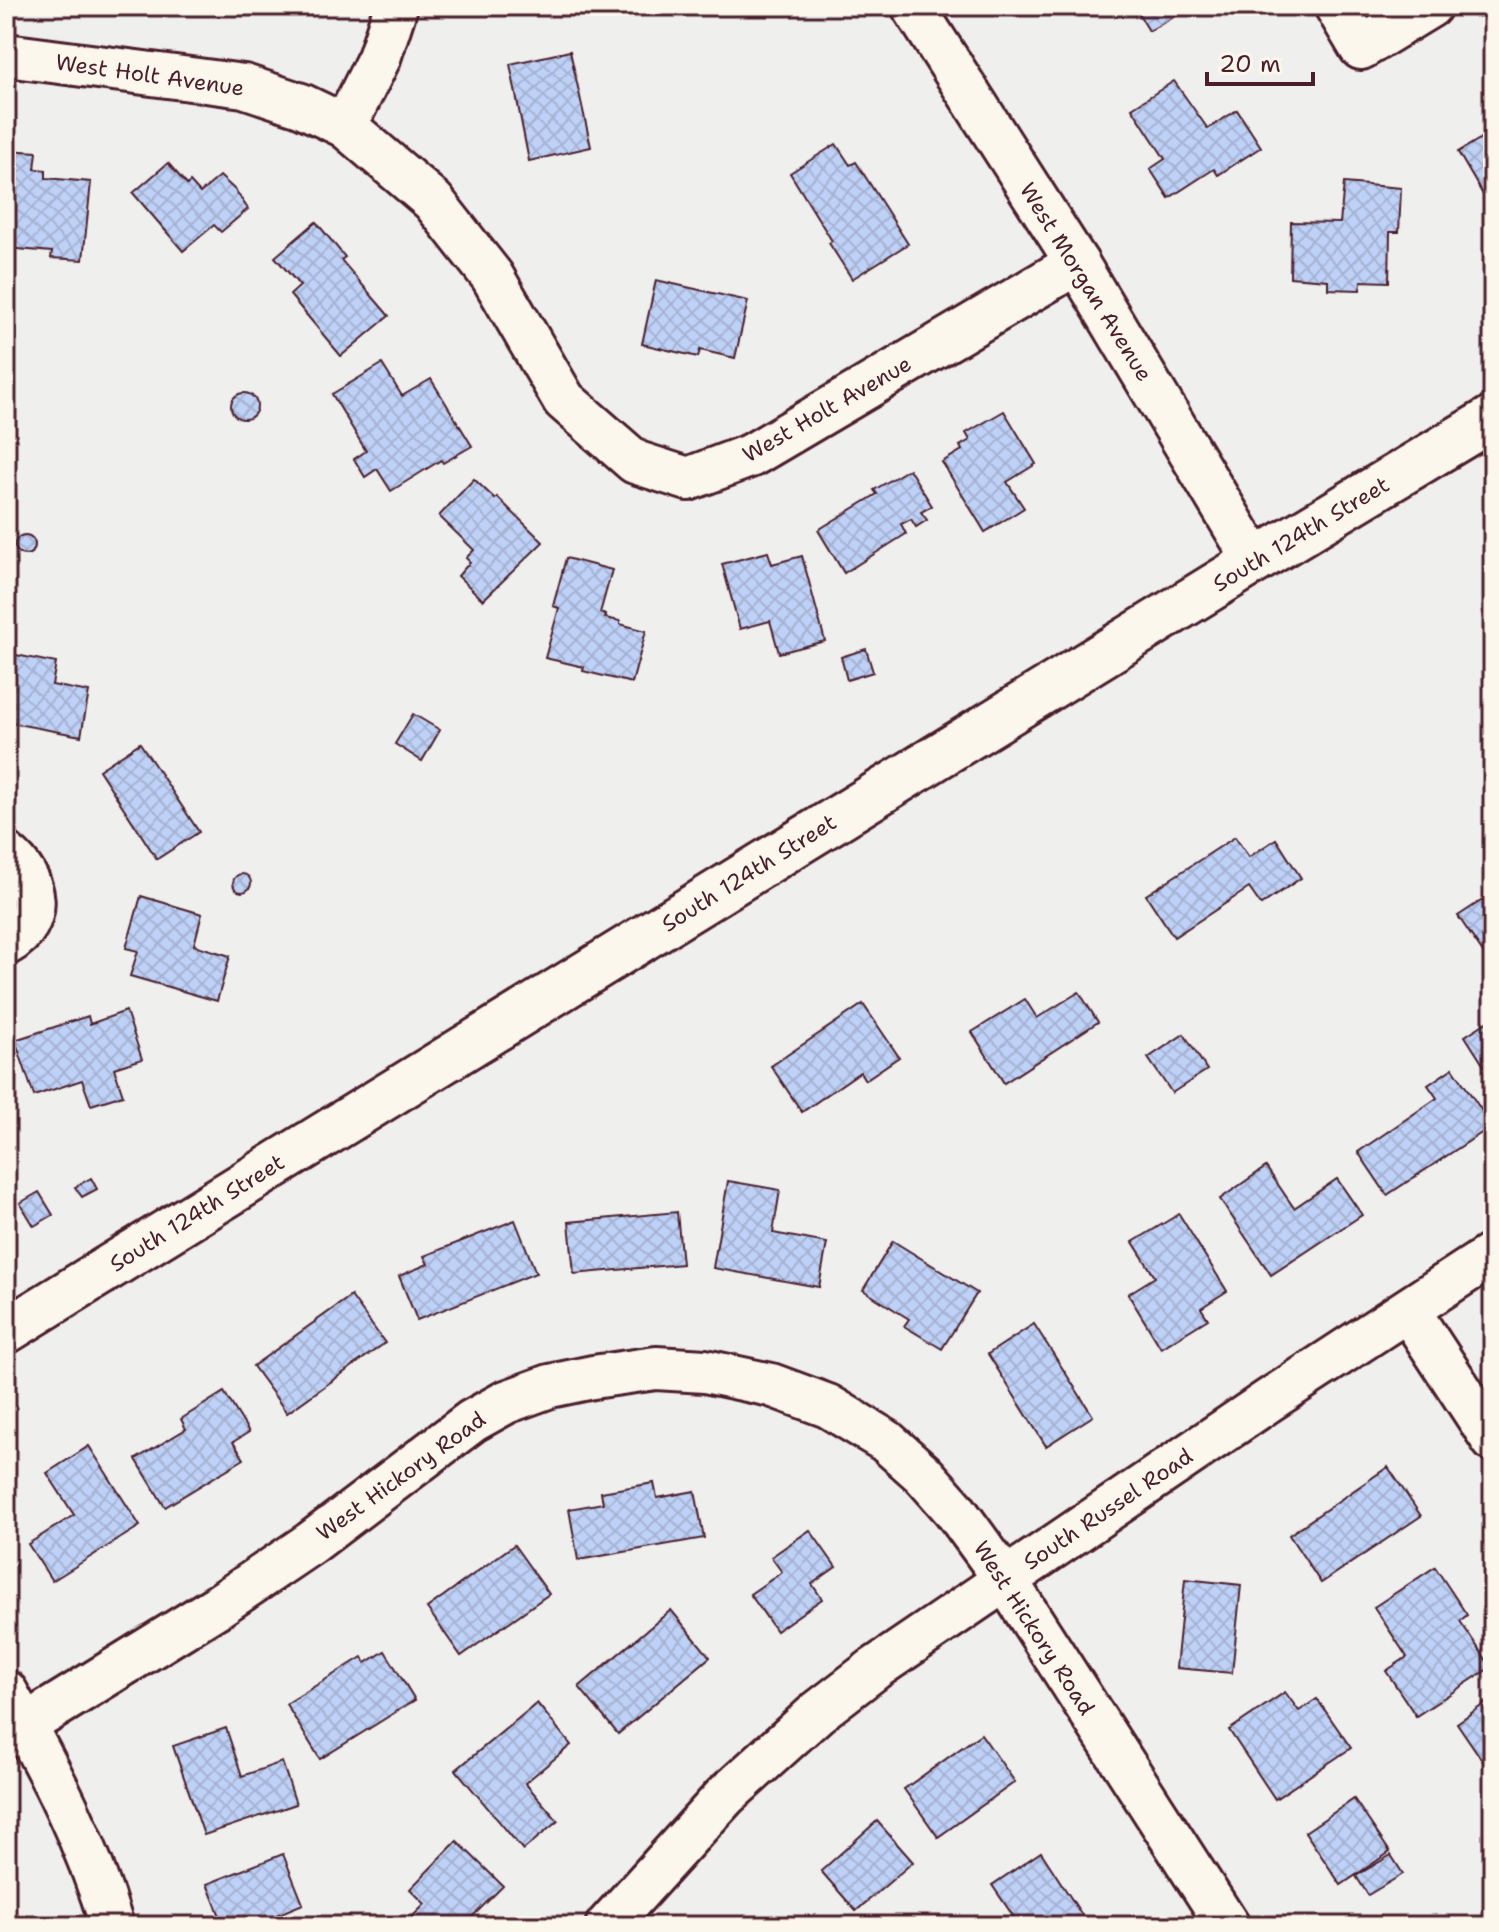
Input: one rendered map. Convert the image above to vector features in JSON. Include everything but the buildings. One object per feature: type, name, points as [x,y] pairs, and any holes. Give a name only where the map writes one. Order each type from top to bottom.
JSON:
[{"type":"street","points":[[345,126],[379,58],[396,6]]},
{"type":"street","name":"West Morgan Avenue","points":[[913,6],[1077,263],[1255,561]]},
{"type":"street","points":[[1336,6],[1361,48],[1430,6]]},
{"type":"street","name":"West Holt Avenue","points":[[6,55],[244,86],[301,105],[345,126],[443,213],[492,276],[564,400],[635,462],[688,479],[752,455],[1077,263]]},
{"type":"street","name":"South 124th Street","points":[[6,1331],[1255,561],[1493,418]]},
{"type":"street","points":[[6,854],[25,873],[33,898],[31,916],[22,931],[6,944]]},
{"type":"street","name":"South Russel Road","points":[[607,1926],[725,1796],[818,1712],[874,1669],[1493,1254]]},
{"type":"street","points":[[1408,1310],[1493,1440]]},
{"type":"street","name":"West Hickory Road","points":[[12,1718],[218,1606],[299,1551],[472,1421],[521,1396],[593,1377],[656,1368],[705,1371],[771,1385],[828,1406],[886,1441],[923,1474],[954,1509],[1005,1579],[1228,1926]]},
{"type":"street","points":[[12,1718],[57,1782],[86,1849],[112,1926]]}]
